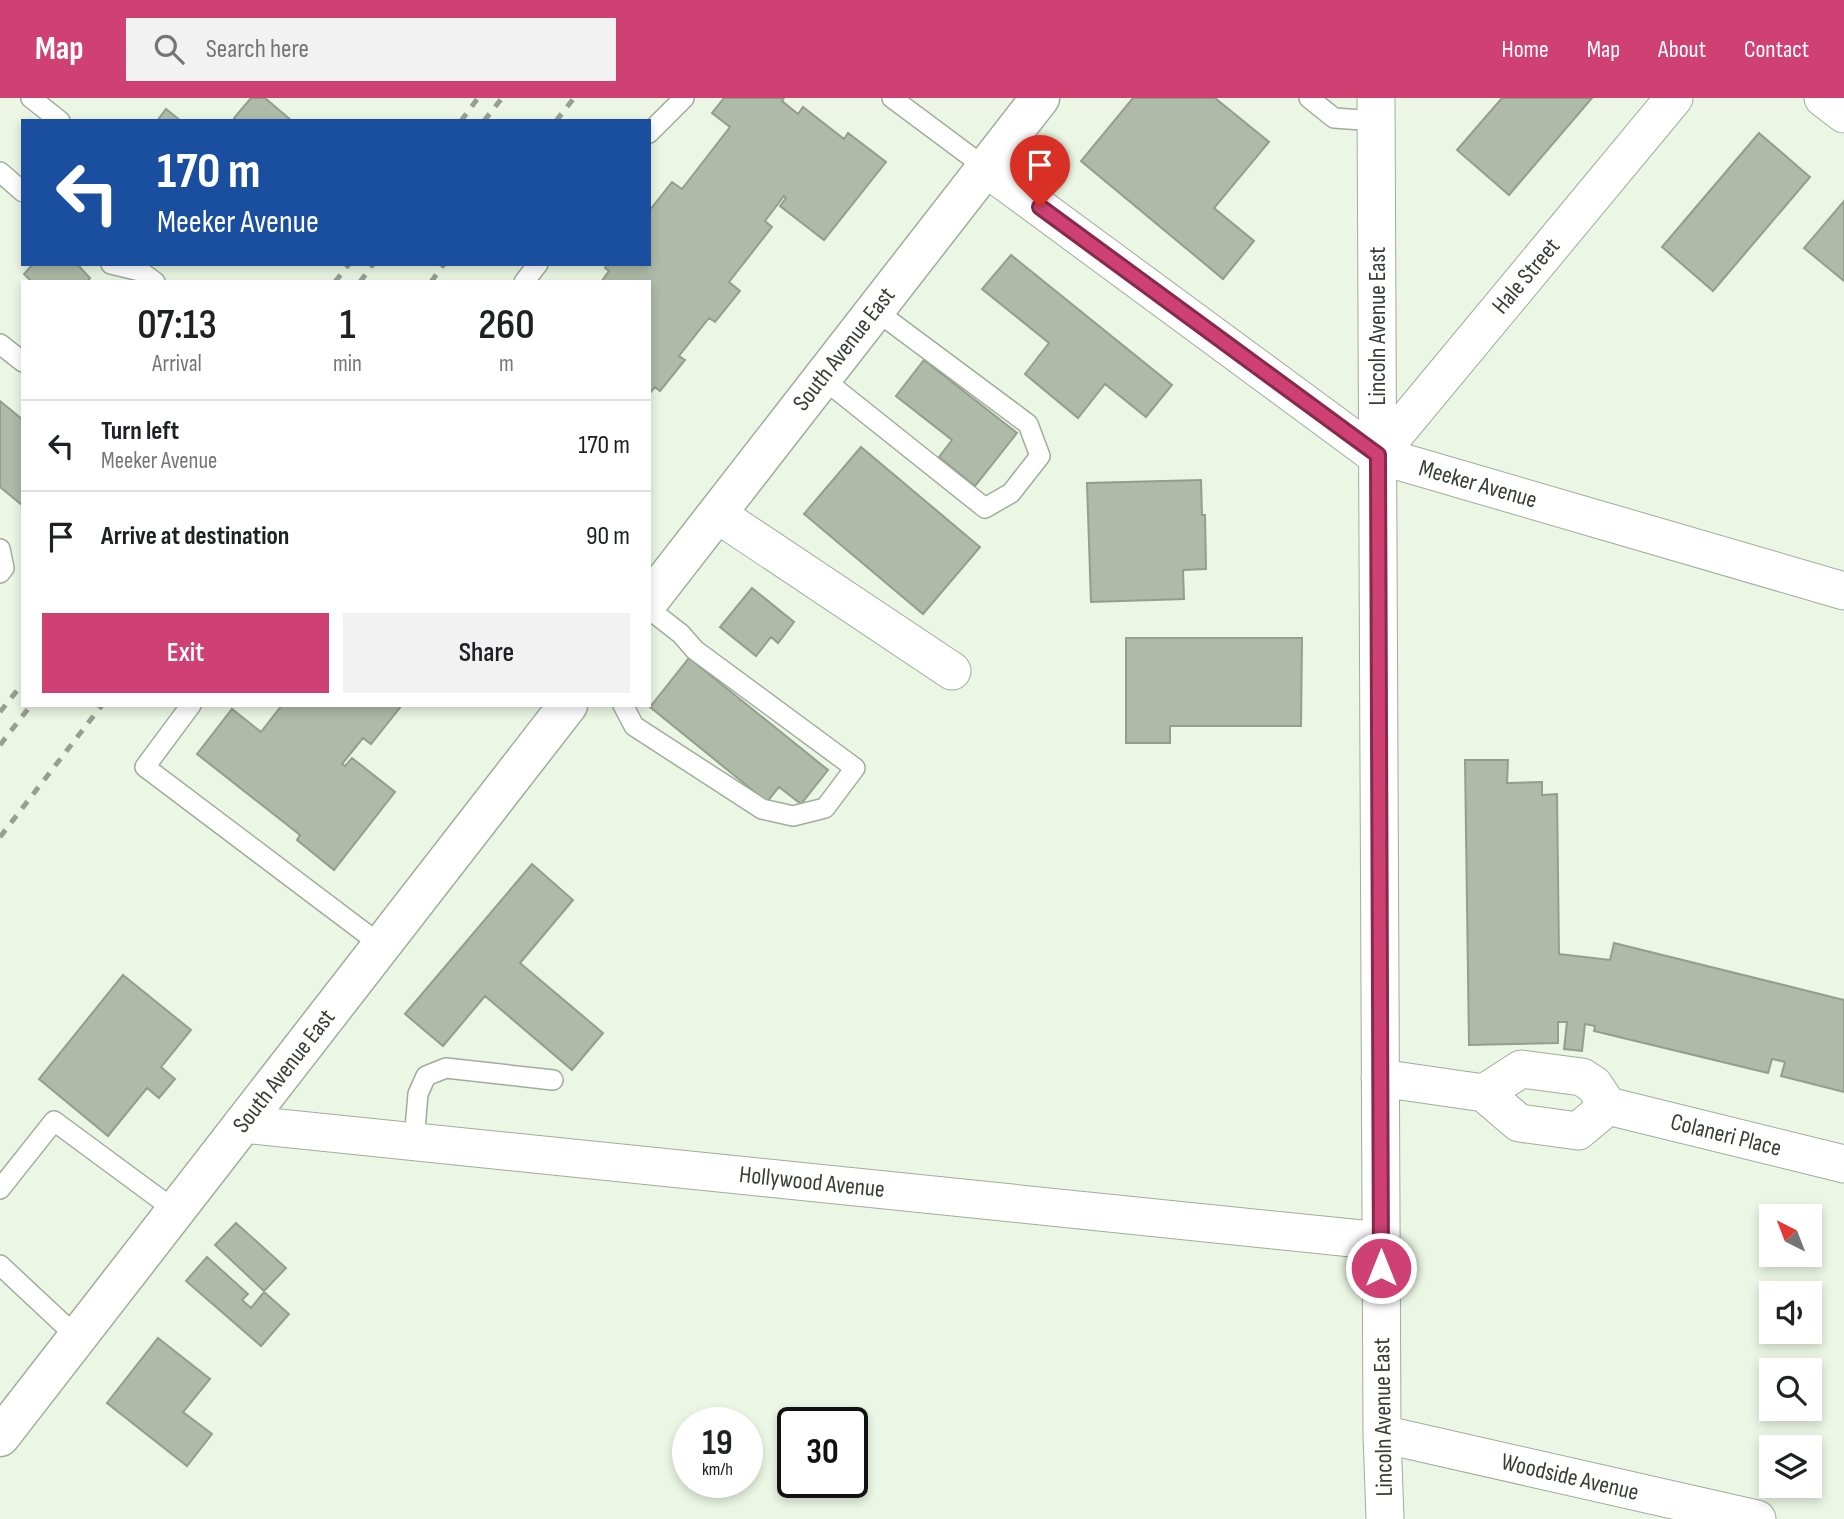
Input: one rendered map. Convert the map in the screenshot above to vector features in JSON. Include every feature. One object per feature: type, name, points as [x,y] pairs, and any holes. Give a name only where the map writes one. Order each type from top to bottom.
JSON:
[{"type":"main road","name":"South Avenue East","points":[[651,598],[1040,98]]},
{"type":"main road","name":"South Avenue East","points":[[0,1437],[566,707]]},
{"type":"street","name":"Hale Street","points":[[1378,455],[1674,98]]},
{"type":"street","points":[[1823,98],[1844,114]]},
{"type":"street","name":"Lincoln Avenue East","points":[[1376,110],[1382,1434],[1385,1519]]},
{"type":"street","name":"Meeker Avenue","points":[[986,167],[1378,455],[1844,591]]},
{"type":"street","points":[[717,514],[951,671]]},
{"type":"street","points":[[1380,1078],[1484,1093],[1519,1123],[1578,1131],[1608,1106],[1594,1085],[1582,1077],[1521,1069],[1484,1093]]},
{"type":"street","name":"Colaneri Place","points":[[1608,1106],[1844,1164]]},
{"type":"street","name":"Hollywood Avenue","points":[[242,1124],[1381,1241]]},
{"type":"street","name":"Woodside Avenue","points":[[1382,1434],[1757,1519]]},
{"type":"lane","points":[[31,98],[57,119]]},
{"type":"lane","points":[[651,131],[684,98]]},
{"type":"lane","points":[[892,98],[986,167]]},
{"type":"lane","points":[[1309,98],[1334,118],[1376,110]]},
{"type":"lane","points":[[0,172],[21,190]]},
{"type":"lane","points":[[119,266],[140,271],[152,280]]},
{"type":"lane","points":[[526,280],[536,266]]},
{"type":"lane","points":[[822,378],[985,508],[1011,493],[1040,456],[1028,424],[875,310]]},
{"type":"lane","points":[[0,344],[21,360]]},
{"type":"lane","points":[[0,550],[4,568],[0,573]]},
{"type":"lane","points":[[624,707],[634,726],[762,809],[793,816],[825,808],[855,768],[695,650],[681,634],[651,611]]},
{"type":"lane","points":[[189,707],[145,766],[381,945]]},
{"type":"lane","points":[[414,1142],[418,1094],[426,1076],[446,1068],[553,1080]]},
{"type":"lane","points":[[0,1189],[54,1121],[176,1211]]},
{"type":"lane","points":[[0,1265],[77,1337]]},
{"type":"building","points":[[251,98],[265,98],[290,119],[235,119]]},
{"type":"building","points":[[724,98],[784,98],[782,101],[798,114],[803,107],[844,139],[848,133],[886,162],[824,240],[780,206],[786,198],[784,196],[765,221],[772,227],[729,282],[740,291],[715,322],[709,318],[679,356],[685,360],[660,391],[655,387],[651,392],[651,280],[602,280],[609,271],[605,268],[651,266],[651,208],[672,182],[682,189],[730,127],[712,113]]},
{"type":"building","points":[[1133,98],[1215,98],[1269,142],[1214,208],[1254,241],[1223,279],[1081,161]]},
{"type":"building","points":[[1502,98],[1592,98],[1509,195],[1457,150]]},
{"type":"building","points":[[166,109],[178,119],[158,119]]},
{"type":"building","points":[[1759,133],[1810,177],[1713,291],[1662,247]]},
{"type":"building","points":[[1844,201],[1844,281],[1804,248]]},
{"type":"building","points":[[1011,255],[1172,385],[1146,417],[1105,384],[1078,418],[1025,374],[1049,343],[982,289]]},
{"type":"building","points":[[31,266],[79,266],[90,278],[30,280],[24,274]]},
{"type":"building","points":[[924,360],[1017,433],[975,486],[939,457],[952,440],[896,396]]},
{"type":"building","points":[[0,401],[21,418],[21,504],[0,487]]},
{"type":"building","points":[[861,447],[980,547],[923,614],[804,514]]},
{"type":"building","points":[[1201,480],[1206,569],[1183,570],[1184,599],[1091,602],[1087,483]]},
{"type":"building","points":[[752,588],[794,622],[778,643],[771,637],[756,656],[720,627]]},
{"type":"building","points":[[1126,638],[1302,638],[1301,726],[1170,726],[1170,743],[1126,743]]},
{"type":"building","points":[[689,658],[828,770],[801,804],[779,787],[767,802],[651,706]]},
{"type":"building","points":[[280,707],[400,707],[371,744],[363,738],[342,764],[345,766],[352,758],[395,792],[334,870],[297,840],[300,835],[197,754],[232,709],[261,732]]},
{"type":"building","points":[[1465,760],[1508,760],[1507,783],[1542,782],[1542,795],[1557,794],[1559,954],[1610,960],[1614,943],[1844,1000],[1844,1092],[1781,1076],[1785,1062],[1772,1059],[1768,1073],[1594,1031],[1595,1026],[1585,1024],[1582,1051],[1564,1049],[1567,1022],[1558,1022],[1558,1043],[1469,1045]]},
{"type":"building","points":[[532,864],[573,900],[520,963],[603,1033],[572,1070],[485,996],[443,1046],[405,1014]]},
{"type":"building","points":[[123,975],[191,1030],[161,1067],[175,1079],[159,1098],[147,1088],[108,1136],[39,1079]]},
{"type":"building","points":[[236,1223],[286,1268],[264,1291],[215,1245]]},
{"type":"building","points":[[207,1257],[248,1294],[242,1300],[251,1308],[264,1292],[289,1314],[261,1346],[186,1281]]},
{"type":"building","points":[[158,1338],[210,1379],[183,1412],[212,1434],[187,1466],[107,1403]]},
{"type":"railway","points":[[462,119],[478,98]]},
{"type":"railway","points":[[486,119],[502,98]]},
{"type":"railway","points":[[558,119],[574,98]]},
{"type":"railway","points":[[337,280],[347,266]]},
{"type":"railway","points":[[361,280],[372,266]]},
{"type":"railway","points":[[432,280],[443,266]]},
{"type":"railway","points":[[0,712],[21,686]]},
{"type":"railway","points":[[0,745],[29,707]]},
{"type":"railway","points":[[0,837],[100,707]]},
{"type":"route","points":[[1040,207],[1378,455],[1381,1268]]}]
